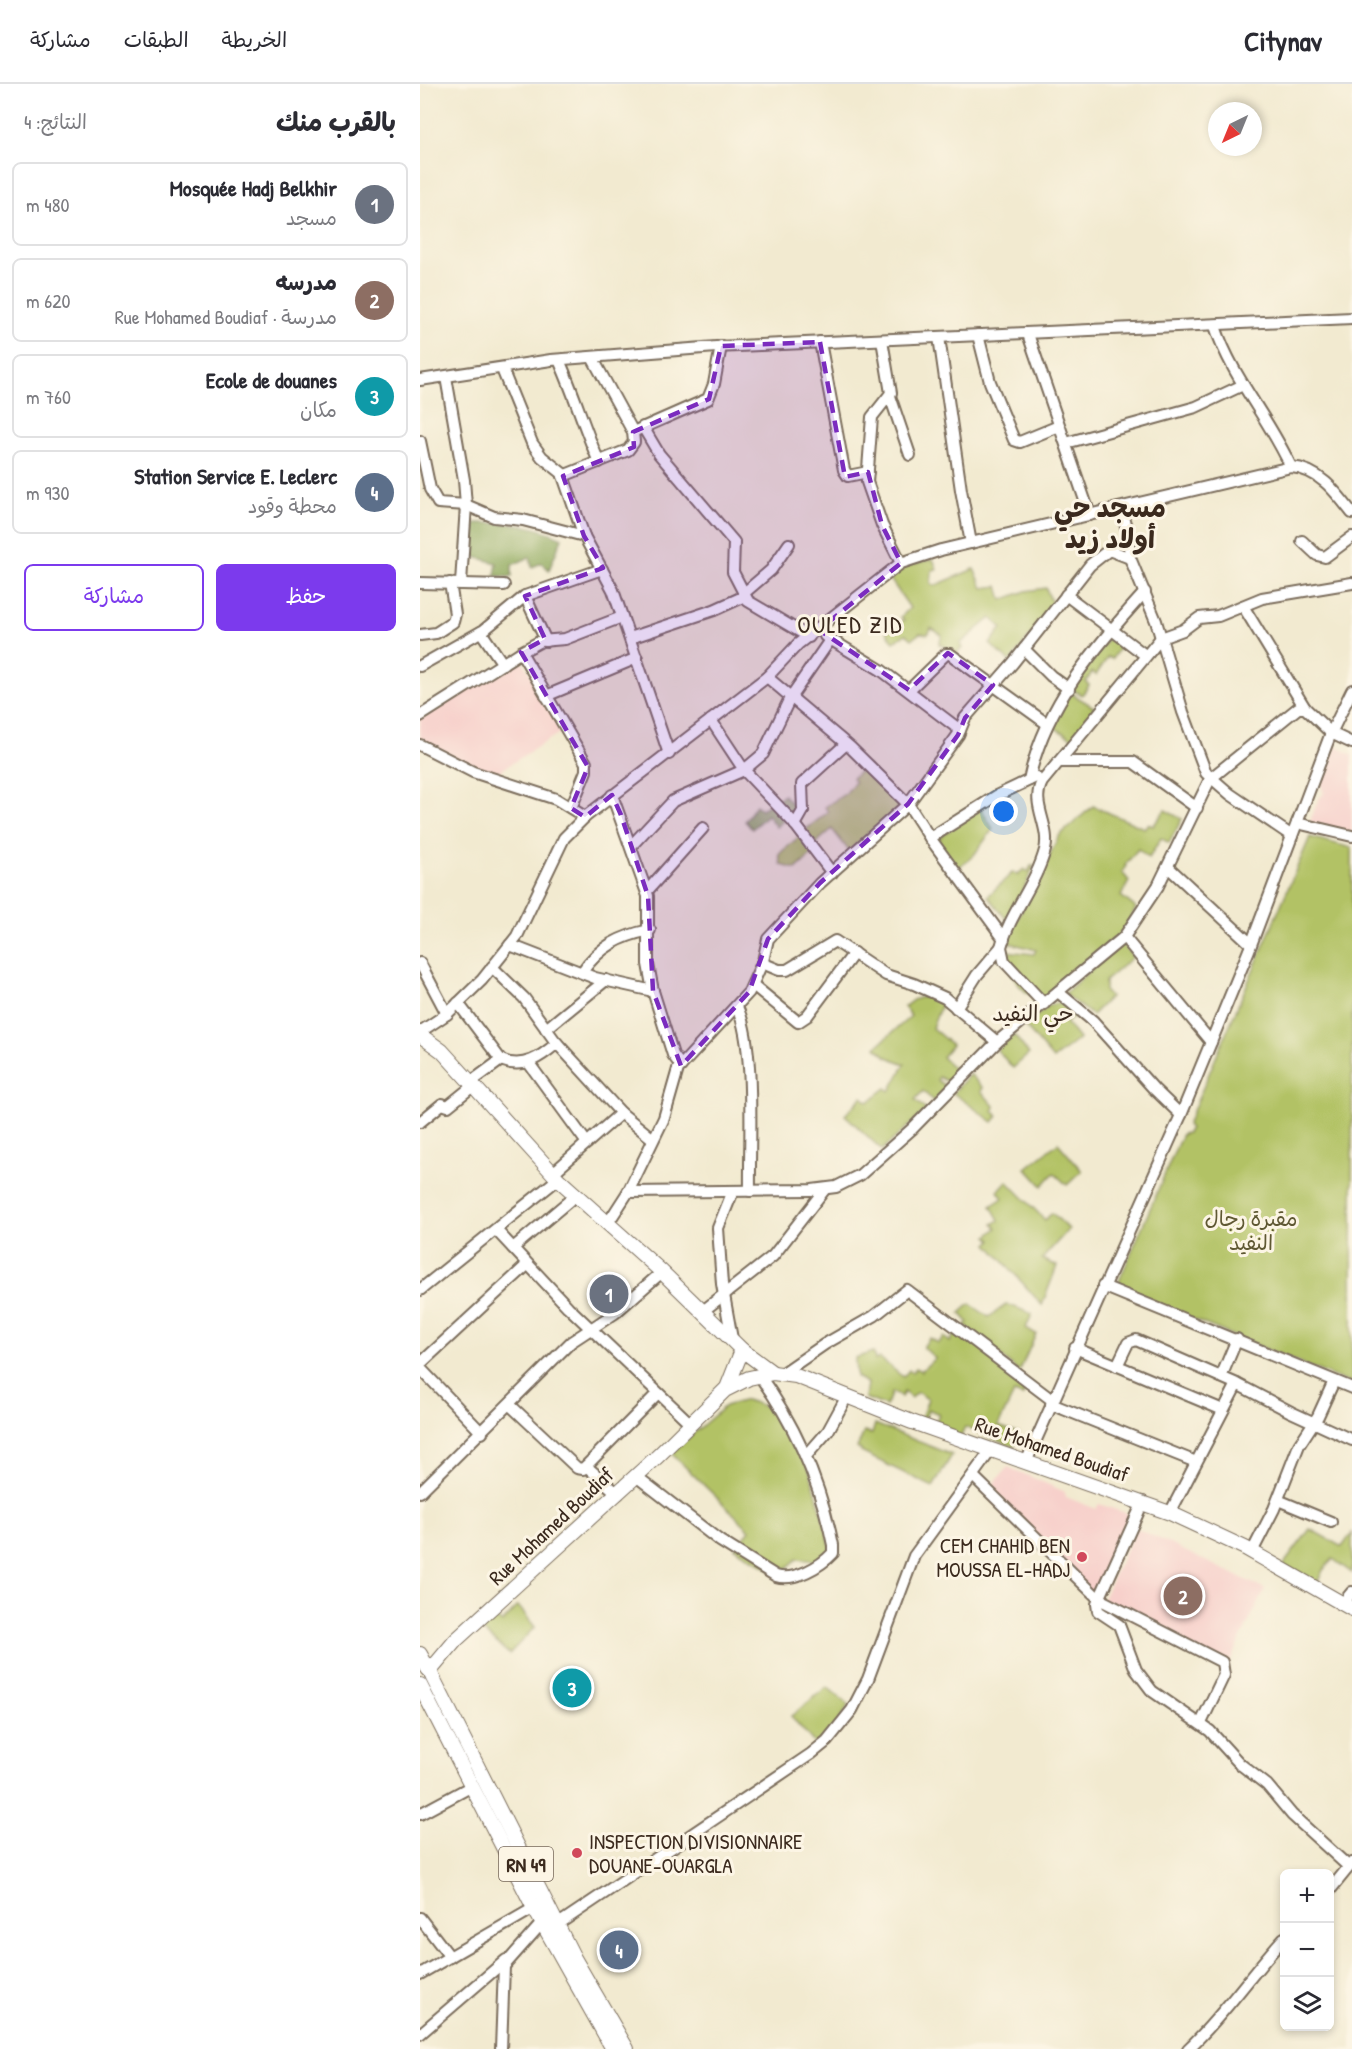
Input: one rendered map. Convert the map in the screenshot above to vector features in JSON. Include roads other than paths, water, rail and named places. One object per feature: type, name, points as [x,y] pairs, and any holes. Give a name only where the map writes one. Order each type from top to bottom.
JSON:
[{"type":"main road","points":[[420,1033],[442,1051],[576,1196],[662,1272],[742,1350],[772,1374]]},
{"type":"main road","name":"Rue Mohamed Boudiaf","points":[[425,1675],[456,1640],[618,1494],[728,1388],[742,1350]]},
{"type":"main road","name":"Rue Mohamed Boudiaf","points":[[728,1388],[772,1374],[847,1396],[1170,1513],[1349,1602]]},
{"type":"main road","name":"RN 49","points":[[420,1654],[425,1675],[426,1704],[472,1786],[542,1923],[587,1993],[627,2049]]},
{"type":"main road","name":"RN 49","points":[[425,1675],[557,1925],[613,2049]]},
{"type":"street","points":[[420,380],[559,360],[722,346],[1215,326],[1352,318]]},
{"type":"street","points":[[1215,326],[1222,346],[1243,385],[1276,435],[1291,467]]},
{"type":"street","points":[[1028,334],[1090,515]]},
{"type":"street","points":[[978,336],[990,382],[1014,440],[1020,442],[1059,426]]},
{"type":"street","points":[[939,337],[971,543]]},
{"type":"street","points":[[882,340],[890,396],[910,455]]},
{"type":"street","points":[[820,342],[844,470],[848,476],[868,472]]},
{"type":"street","points":[[563,476],[632,447],[638,430],[708,399],[714,384],[722,346]]},
{"type":"street","points":[[592,357],[638,430],[713,514],[734,542],[733,572],[744,595],[756,607],[809,636]]},
{"type":"street","points":[[559,360],[599,462]]},
{"type":"street","points":[[502,369],[532,443],[563,476],[584,536],[602,569],[622,616],[669,753]]},
{"type":"street","points":[[420,635],[436,633],[453,622],[466,505],[464,480],[446,377]]},
{"type":"street","points":[[1066,444],[1196,407],[1243,385]]},
{"type":"street","points":[[890,396],[875,410],[872,417],[867,482],[882,525],[901,563]]},
{"type":"street","points":[[420,441],[423,472],[438,503],[466,505],[494,517],[524,520],[584,536]]},
{"type":"street","points":[[420,1033],[447,1014],[510,945],[530,912],[564,838],[585,817],[767,677],[798,644],[819,630],[901,563],[971,543],[1291,467],[1307,470],[1321,478],[1352,513]]},
{"type":"street","points":[[1120,508],[1128,533],[1130,558],[1145,592],[1183,712],[1209,778],[1292,836]]},
{"type":"street","points":[[1302,541],[1317,555],[1324,557],[1352,537]]},
{"type":"street","points":[[630,638],[714,610],[744,595],[771,570],[789,544]]},
{"type":"street","points":[[608,1223],[628,1192],[668,1108],[681,1066],[736,1007],[753,985],[768,939],[832,873],[908,804],[960,730],[965,718],[1105,551],[1116,551],[1130,558]]},
{"type":"street","points":[[420,666],[481,632],[525,596],[602,569]]},
{"type":"street","points":[[420,583],[504,585]]},
{"type":"street","points":[[956,1008],[977,975],[1003,943],[1046,849],[1047,828],[1038,794],[1042,782],[1145,655],[1161,638],[1183,630],[1198,618],[1218,616],[1271,596],[1315,591],[1352,583]]},
{"type":"street","points":[[1029,780],[1036,749],[1046,723],[1111,629],[1145,592]]},
{"type":"street","points":[[1066,595],[1145,655]]},
{"type":"street","points":[[525,596],[546,641]]},
{"type":"street","points":[[1243,606],[1305,708],[1331,733],[1352,743]]},
{"type":"street","points":[[420,716],[521,652],[546,641],[566,639],[622,616]]},
{"type":"street","points":[[819,630],[830,640],[909,690],[960,730]]},
{"type":"street","points":[[481,632],[503,664]]},
{"type":"street","points":[[631,846],[673,801],[716,785],[744,770],[766,751],[790,698],[830,640]]},
{"type":"street","points":[[1024,649],[1051,676],[1069,689]]},
{"type":"street","points":[[521,652],[586,764],[571,808]]},
{"type":"street","points":[[909,690],[948,653],[1046,723]]},
{"type":"street","points":[[546,696],[637,658]]},
{"type":"street","points":[[767,677],[846,744],[908,804],[1003,943],[1004,962],[1044,1004]]},
{"type":"street","points":[[1027,1460],[1181,1114],[1251,944],[1331,733],[1352,690]]},
{"type":"street","points":[[628,1192],[825,1189],[849,1182],[860,1175],[912,1129],[998,1042],[1124,937],[1146,909],[1197,808],[1209,778],[1288,714],[1298,708],[1305,708]]},
{"type":"street","points":[[711,720],[744,770],[795,825],[832,873]]},
{"type":"street","points":[[795,825],[803,811],[801,784],[846,744]]},
{"type":"street","points":[[420,745],[473,772],[556,799],[585,817]]},
{"type":"street","points":[[1059,762],[1133,762],[1150,771],[1197,808]]},
{"type":"street","points":[[930,838],[998,795],[1051,771]]},
{"type":"street","points":[[612,795],[647,891],[650,930],[648,964],[652,991],[673,1055],[681,1066]]},
{"type":"street","points":[[1297,823],[1352,836]]},
{"type":"street","points":[[647,891],[704,828]]},
{"type":"street","points":[[1168,867],[1251,944]]},
{"type":"street","points":[[582,972],[592,958],[606,946],[626,935],[650,930]]},
{"type":"street","points":[[1124,937],[1211,1042]]},
{"type":"street","points":[[762,963],[783,970],[832,941],[886,975],[931,990],[998,1042]]},
{"type":"street","points":[[510,945],[606,980],[652,991]]},
{"type":"street","points":[[753,985],[798,1022],[807,1016],[854,953]]},
{"type":"street","points":[[420,963],[447,1014]]},
{"type":"street","points":[[492,967],[524,998],[557,1043],[621,1113],[653,1138]]},
{"type":"street","points":[[546,1029],[606,980]]},
{"type":"street","points":[[1058,993],[1093,1021],[1154,1089],[1181,1114]]},
{"type":"street","points":[[458,1003],[501,1060],[508,1063],[536,1061],[557,1043]]},
{"type":"street","points":[[736,1007],[743,1029],[749,1079],[750,1191]]},
{"type":"street","points":[[420,1122],[442,1104],[448,1106],[457,1101],[472,1084],[501,1060]]},
{"type":"street","points":[[528,1062],[587,1143]]},
{"type":"street","points":[[421,1287],[497,1231],[621,1113]]},
{"type":"street","points":[[703,1311],[772,1256],[825,1189]]},
{"type":"street","points":[[732,1340],[724,1295],[718,1228],[733,1191]]},
{"type":"street","points":[[513,1248],[576,1196]]},
{"type":"street","points":[[497,1231],[527,1265],[657,1394],[691,1424]]},
{"type":"street","points":[[482,1433],[420,1366],[527,1265]]},
{"type":"street","points":[[420,1492],[572,1342],[636,1296],[662,1272]]},
{"type":"street","points":[[1103,1286],[1352,1388]]},
{"type":"street","points":[[636,1476],[740,1555],[771,1574],[783,1578],[803,1573],[820,1564],[834,1551],[830,1526],[807,1455],[782,1408],[772,1374],[874,1316],[906,1289],[1051,1402],[1196,1462]]},
{"type":"street","points":[[1221,1377],[1237,1339]]},
{"type":"street","points":[[1117,1366],[1128,1343],[1133,1340],[1237,1384],[1352,1440]]},
{"type":"street","points":[[1075,1348],[1223,1410]]},
{"type":"street","points":[[1251,1552],[1278,1500],[1296,1452],[1334,1381]]},
{"type":"street","points":[[1170,1513],[1237,1384]]},
{"type":"street","points":[[510,1405],[577,1468],[586,1466],[657,1394]]},
{"type":"street","points":[[807,1455],[828,1431],[847,1396]]},
{"type":"street","points":[[557,1925],[827,1741],[852,1710],[867,1679],[914,1556],[991,1450]]},
{"type":"street","points":[[586,1466],[618,1494]]},
{"type":"street","points":[[973,1476],[1099,1599],[1222,1662],[1224,1675],[1201,1723]]},
{"type":"street","points":[[1278,1500],[1331,1522]]},
{"type":"street","points":[[1143,1502],[1099,1599],[1098,1611],[1119,1625],[1143,1681],[1165,1701],[1201,1723],[1240,1764],[1267,1785],[1308,1830],[1350,1865],[1334,1884]]},
{"type":"street","points":[[420,1814],[472,1786]]},
{"type":"street","points":[[420,1974],[534,1908]]},
{"type":"street","points":[[420,1918],[450,1957]]},
{"type":"street","points":[[420,2034],[507,1959],[542,1923]]},
{"type":"street","points":[[1188,2049],[1205,2033],[1258,1965],[1280,1942]]},
{"type":"street","points":[[501,2049],[504,1966],[507,1959]]},
{"type":"place","name":"Mosquée Hadj Belkhir","points":[[609,1294]]},
{"type":"place","name":"CEM CHAHID BEN MOUSSA EL-HADJ","points":[[1082,1557]]},
{"type":"place","name":"مدرسه","points":[[1183,1596]]},
{"type":"place","name":"Ecole de douanes","points":[[572,1688]]},
{"type":"place","name":"INSPECTION DIVISIONNAIRE DOUANE-OUARGLA","points":[[577,1853]]},
{"type":"place","name":"Station Service E. Leclerc","points":[[619,1950]]},
{"type":"district","name":"مسجد حي أولاد زيد","points":[[1110,522]]},
{"type":"district","name":"OULED ZID","points":[[850,624]]},
{"type":"district","name":"حي النفيد","points":[[1033,1013]]},
{"type":"park label","name":"مقبرة رجال النفيد","points":[[1251,1230]]}]
